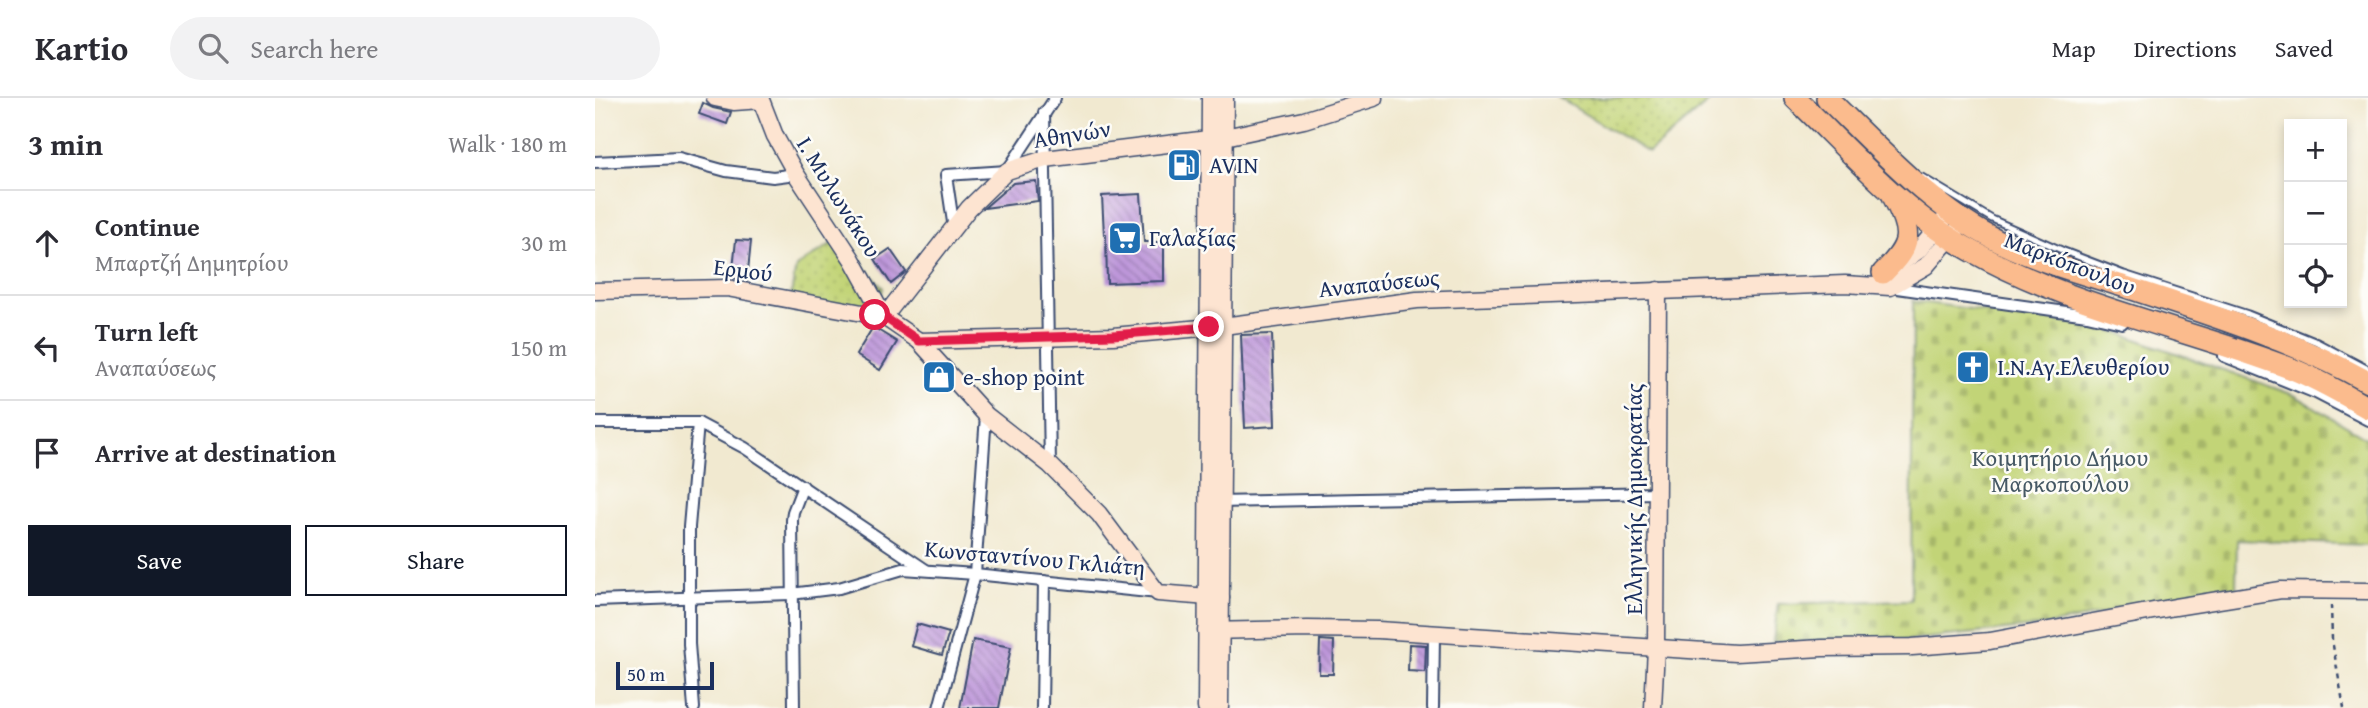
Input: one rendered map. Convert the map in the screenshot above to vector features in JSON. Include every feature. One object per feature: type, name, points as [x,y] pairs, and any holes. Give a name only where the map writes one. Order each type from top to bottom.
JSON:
[{"type":"highway","name":"Μαρκόπουλου","points":[[1795,98],[1873,173],[1950,225],[1984,234],[2045,261],[2302,350],[2368,382]]},
{"type":"highway","name":"Μαρκόπουλου","points":[[1827,98],[1888,157],[1975,253],[2038,282],[2284,366],[2368,408]]},
{"type":"highway","points":[[1873,173],[1893,197],[1904,219],[1907,236],[1906,245],[1887,280]]},
{"type":"main road","points":[[1210,98],[1217,138],[1214,631],[1220,708]]},
{"type":"main road","points":[[1217,138],[1225,98]]},
{"type":"main road","name":"Αθηνών","points":[[884,317],[978,198],[1007,171],[1045,159],[1217,138],[1304,120],[1374,98]]},
{"type":"main road","points":[[723,99],[768,99]]},
{"type":"main road","name":"Ι. Μυλωνάκου","points":[[768,99],[775,136],[796,174],[852,259],[884,317]]},
{"type":"main road","name":"Αναπαύσεως","points":[[919,341],[1113,335],[1216,327],[1417,300],[1845,284],[1887,280],[1926,266],[1950,225]]},
{"type":"main road","name":"Ερμού","points":[[595,292],[727,288],[884,317]]},
{"type":"main road","name":"Ελληνικής Δημοκρατίας","points":[[1653,708],[1656,648],[1658,290]]},
{"type":"main road","points":[[884,317],[919,341],[986,415],[1050,465],[1099,514],[1158,593]]},
{"type":"main road","points":[[1215,502],[1208,415],[1216,327]]},
{"type":"main road","points":[[1214,631],[1331,629],[1736,653],[1912,647],[1990,641],[2281,590],[2368,591]]},
{"type":"main road","name":"Κωνσταντίνου Γκλιάτη","points":[[1158,593],[1214,598]]},
{"type":"main road","points":[[1206,708],[1214,631]]},
{"type":"street","points":[[954,229],[946,175],[1007,171],[1055,98]]},
{"type":"street","points":[[1044,112],[1050,465]]},
{"type":"street","points":[[595,162],[679,158],[726,171],[773,177],[796,174]]},
{"type":"street","points":[[1887,280],[2115,321],[2236,360],[2316,393],[2368,421]]},
{"type":"street","points":[[939,708],[975,574],[986,415]]},
{"type":"street","points":[[595,423],[698,423],[745,448],[926,570]]},
{"type":"street","points":[[694,708],[689,527],[698,423]]},
{"type":"street","points":[[794,708],[791,594],[793,512],[803,486]]},
{"type":"street","points":[[1215,502],[1657,493]]},
{"type":"street","name":"Κωνσταντίνου Γκλιάτη","points":[[595,601],[791,594],[839,588],[896,571],[926,570],[1158,593]]},
{"type":"street","points":[[1042,708],[1044,580]]},
{"type":"street","points":[[1433,708],[1434,635]]},
{"type":"lane","points":[[1888,157],[1991,219],[2124,274],[2248,314],[2316,342],[2368,369]]},
{"type":"path","points":[[2331,591],[2332,640],[2344,708]]},
{"type":"green space","points":[[1559,98],[1713,98],[1649,153]]},
{"type":"green space","points":[[835,234],[883,288],[875,315],[790,300],[796,267],[831,244]]},
{"type":"green space","name":"Κοιμητήριο Δήμου Μαρκοπούλου","points":[[1913,301],[2105,328],[2294,395],[2368,439],[2368,545],[2237,540],[2236,588],[2042,626],[1909,640],[1773,642],[1778,604],[1911,600]]},
{"type":"green space","points":[[2228,333],[2283,351],[2368,391],[2368,398],[2280,355]]},
{"type":"building","points":[[703,103],[731,112],[727,124],[699,114]]},
{"type":"building","name":"AVIN","points":[[1195,156],[1195,173],[1173,174],[1173,157]]},
{"type":"building","points":[[1036,181],[1038,201],[984,208],[1013,183]]},
{"type":"building","name":"Γαλαξίας","points":[[1141,194],[1144,242],[1164,242],[1164,281],[1107,283],[1102,196]]},
{"type":"building","points":[[736,240],[751,241],[747,281],[732,278]]},
{"type":"building","points":[[890,249],[906,272],[891,284],[875,259]]},
{"type":"building","points":[[873,327],[897,342],[880,370],[856,355]]},
{"type":"building","points":[[1272,334],[1275,426],[1245,428],[1241,335]]},
{"type":"building","points":[[917,624],[949,633],[942,655],[911,646]]},
{"type":"building","points":[[973,640],[1011,647],[999,708],[960,708]]},
{"type":"building","points":[[1320,640],[1334,641],[1333,674],[1319,674]]},
{"type":"building","points":[[1409,644],[1426,645],[1425,672],[1408,671]]},
{"type":"place","name":"AVIN","points":[[1184,165]]},
{"type":"place","name":"Γαλαξίας","points":[[1125,238]]},
{"type":"place","name":"Ι.Ν.Αγ.Ελευθερίου","points":[[1973,367]]},
{"type":"place","name":"e-shop point","points":[[939,377]]},
{"type":"route","points":[[875,315],[884,317],[919,341],[1113,335],[1209,327]]}]
